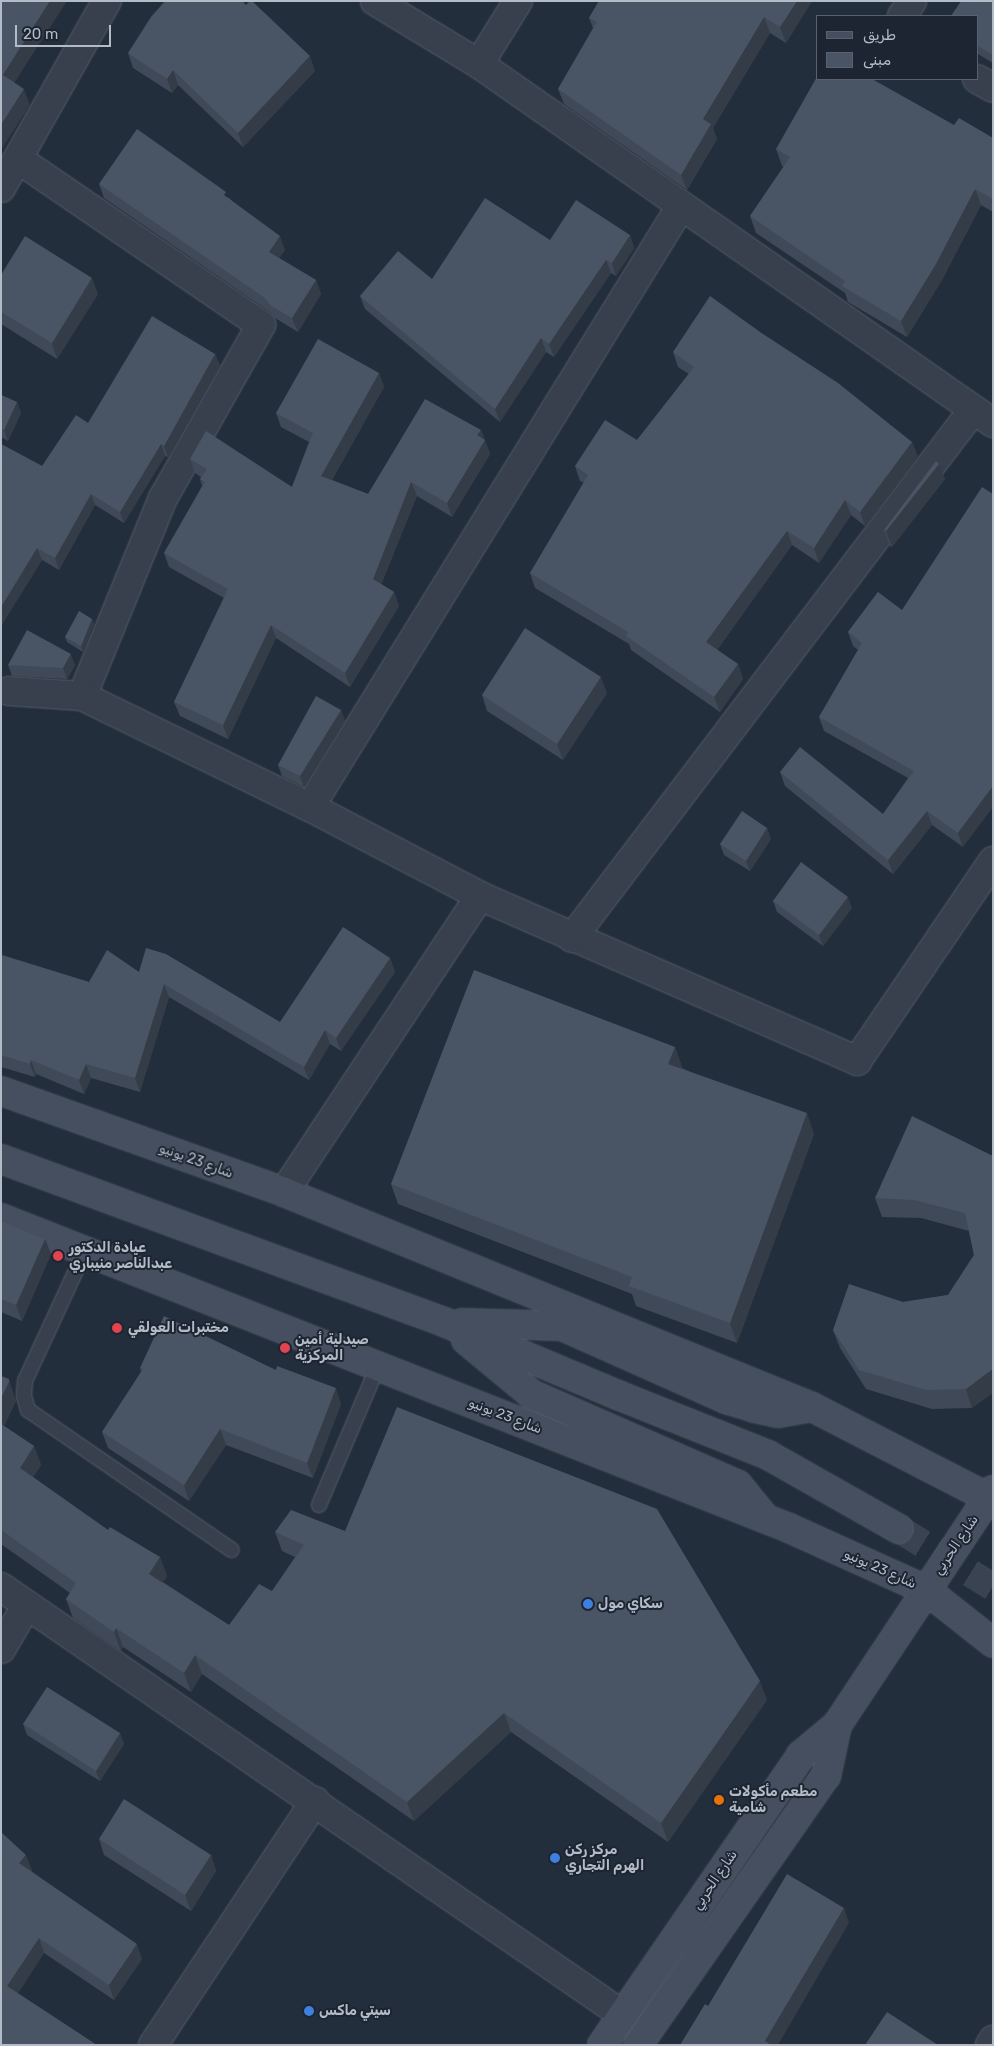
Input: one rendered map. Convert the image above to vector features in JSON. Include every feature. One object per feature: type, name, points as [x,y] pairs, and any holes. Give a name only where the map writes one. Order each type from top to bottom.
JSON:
[{"type":"street","points":[[1,188],[107,1]]},
{"type":"street","points":[[375,1],[479,64],[983,416],[572,938]]},
{"type":"street","points":[[479,64],[518,1]]},
{"type":"street","points":[[903,15],[912,1]]},
{"type":"street","points":[[979,80],[993,88]]},
{"type":"street","points":[[18,159],[261,325],[164,498],[82,696]]},
{"type":"street","points":[[310,807],[681,206]]},
{"type":"street","points":[[9,692],[82,696],[310,807],[480,896],[572,938],[857,1061],[993,861]]},
{"type":"street","points":[[284,1192],[480,896]]},
{"type":"street","name":"شارع 23 يونيو","points":[[1,1091],[284,1192],[504,1279],[812,1407],[991,1496]]},
{"type":"street","points":[[1,1159],[444,1322],[620,1396],[768,1455],[899,1529]]},
{"type":"street","name":"شارع 23 يونيو","points":[[1,1218],[764,1518],[926,1590],[993,1643]]},
{"type":"street","points":[[444,1322],[562,1326],[726,1399],[778,1413],[812,1407]]},
{"type":"street","points":[[444,1322],[531,1394],[738,1485],[764,1518]]},
{"type":"street","name":"شارع الحربي","points":[[602,2045],[801,1754],[837,1725],[991,1496]]},
{"type":"street","points":[[1,1587],[315,1801],[623,2015]]},
{"type":"street","points":[[1,1649],[27,1605]]},
{"type":"street","name":"شارع الحربي","points":[[638,2045],[826,1776],[837,1725]]},
{"type":"street","points":[[153,2045],[315,1801]]},
{"type":"street","points":[[990,2045],[993,2040]]},
{"type":"lane","points":[[85,1251],[25,1381],[24,1396],[28,1410],[232,1550]]},
{"type":"lane","points":[[319,1505],[378,1366]]},
{"type":"building","points":[[1,1],[50,1],[3,75],[24,89],[1,125]]},
{"type":"building","points":[[165,1],[242,1],[246,5],[252,1],[310,56],[238,133],[173,70],[167,79],[128,53],[151,17]]},
{"type":"building","points":[[599,1],[797,1],[780,27],[764,17],[703,119],[711,124],[681,175],[558,89],[597,22],[589,18]]},
{"type":"building","points":[[961,1],[993,1],[993,55],[979,47],[979,15],[952,15]]},
{"type":"building","points":[[816,79],[874,80],[954,125],[959,118],[993,138],[993,199],[975,189],[936,264],[901,321],[842,286],[845,281],[750,216],[790,157],[776,149]]},
{"type":"building","points":[[137,129],[226,192],[224,195],[280,236],[269,252],[316,280],[292,318],[270,305],[265,298],[99,184]]},
{"type":"building","points":[[485,198],[550,240],[576,200],[630,235],[612,263],[606,260],[549,344],[541,338],[495,409],[360,296],[398,251],[432,279]]},
{"type":"building","points":[[25,236],[92,278],[52,343],[1,312],[1,275]]},
{"type":"building","points":[[710,296],[760,332],[838,383],[912,442],[860,512],[845,500],[814,548],[787,531],[706,642],[738,664],[714,697],[626,636],[628,632],[530,573],[588,475],[575,466],[605,420],[637,440],[694,367],[673,352]]},
{"type":"building","points":[[152,316],[215,354],[164,446],[161,444],[120,512],[91,494],[55,558],[37,548],[1,607],[1,444],[42,466],[76,415],[88,423]]},
{"type":"building","points":[[318,339],[379,373],[321,476],[368,494],[425,399],[481,430],[477,435],[485,440],[447,503],[411,482],[373,579],[394,592],[345,673],[271,625],[223,725],[174,702],[228,589],[164,553],[205,482],[200,479],[207,469],[190,459],[206,431],[292,487],[313,433],[276,413]]},
{"type":"building","points":[[1,395],[17,402],[4,430],[1,428]]},
{"type":"building","points":[[936,461],[939,464],[886,531],[884,530]]},
{"type":"building","points":[[982,487],[993,494],[993,786],[958,833],[927,811],[888,860],[780,772],[800,747],[883,814],[914,771],[819,717],[862,643],[848,632],[878,592],[902,610]]},
{"type":"building","points":[[79,611],[92,619],[81,646],[65,637]]},
{"type":"building","points":[[525,628],[601,677],[557,744],[482,695]]},
{"type":"building","points":[[27,630],[71,654],[63,668],[8,665]]},
{"type":"building","points":[[316,696],[341,710],[300,776],[278,765]]},
{"type":"building","points":[[742,811],[767,828],[746,861],[720,844]]},
{"type":"building","points":[[801,862],[848,897],[819,935],[773,901]]},
{"type":"building","points":[[343,927],[390,958],[336,1038],[325,1030],[304,1067],[164,984],[135,1078],[86,1064],[79,1080],[31,1060],[30,1064],[1,1055],[2,955],[89,982],[107,950],[139,972],[146,948],[166,954],[280,1022]]},
{"type":"building","points":[[474,970],[675,1047],[668,1064],[807,1113],[730,1323],[629,1286],[632,1277],[391,1184]]},
{"type":"building","points":[[912,1116],[993,1156],[993,1369],[966,1389],[926,1390],[859,1370],[833,1330],[849,1284],[903,1302],[948,1295],[974,1255],[965,1213],[914,1200],[875,1198]]},
{"type":"building","points":[[1,1221],[45,1239],[16,1305],[1,1299]]},
{"type":"building","points":[[164,1316],[276,1370],[277,1366],[336,1388],[307,1463],[220,1429],[184,1485],[102,1432],[143,1369],[140,1368]]},
{"type":"building","points":[[1,1376],[9,1379],[9,1382],[1,1398]]},
{"type":"building","points":[[397,1407],[657,1509],[760,1681],[661,1823],[504,1713],[407,1802],[195,1655],[184,1673],[116,1628],[114,1632],[66,1599],[76,1583],[1,1530],[1,1424],[34,1446],[20,1468],[108,1530],[110,1527],[160,1557],[149,1574],[229,1625],[259,1584],[272,1591],[304,1545],[275,1532],[291,1510],[345,1531]]},
{"type":"building","points":[[47,1687],[120,1733],[96,1771],[23,1724]]},
{"type":"building","points":[[124,1799],[211,1855],[185,1895],[99,1839]]},
{"type":"building","points":[[1,1832],[26,1855],[19,1863],[137,1944],[109,1985],[39,1938],[7,1986],[97,2045],[1,2045]]},
{"type":"building","points":[[787,1874],[844,1908],[765,2041],[771,2045],[680,2045],[705,2004],[708,2006]]},
{"type":"building","points":[[887,2012],[938,2045],[865,2045]]},
{"type":"tunnel","points":[[899,1529],[993,1587]]},
{"type":"place","name":"عيادة الدكتور عبدالناصر منيباري","points":[[58,1256]]},
{"type":"place","name":"مختبرات العولقي","points":[[117,1328]]},
{"type":"place","name":"صيدلية أمين المركزية","points":[[285,1348]]},
{"type":"place","name":"سكاي مول","points":[[588,1604]]},
{"type":"place","name":"مطعم مأكولات شامية","points":[[719,1800]]},
{"type":"place","name":"مركز ركن الهرم التجاري","points":[[555,1858]]},
{"type":"place","name":"سيتي ماكس","points":[[309,2011]]}]
